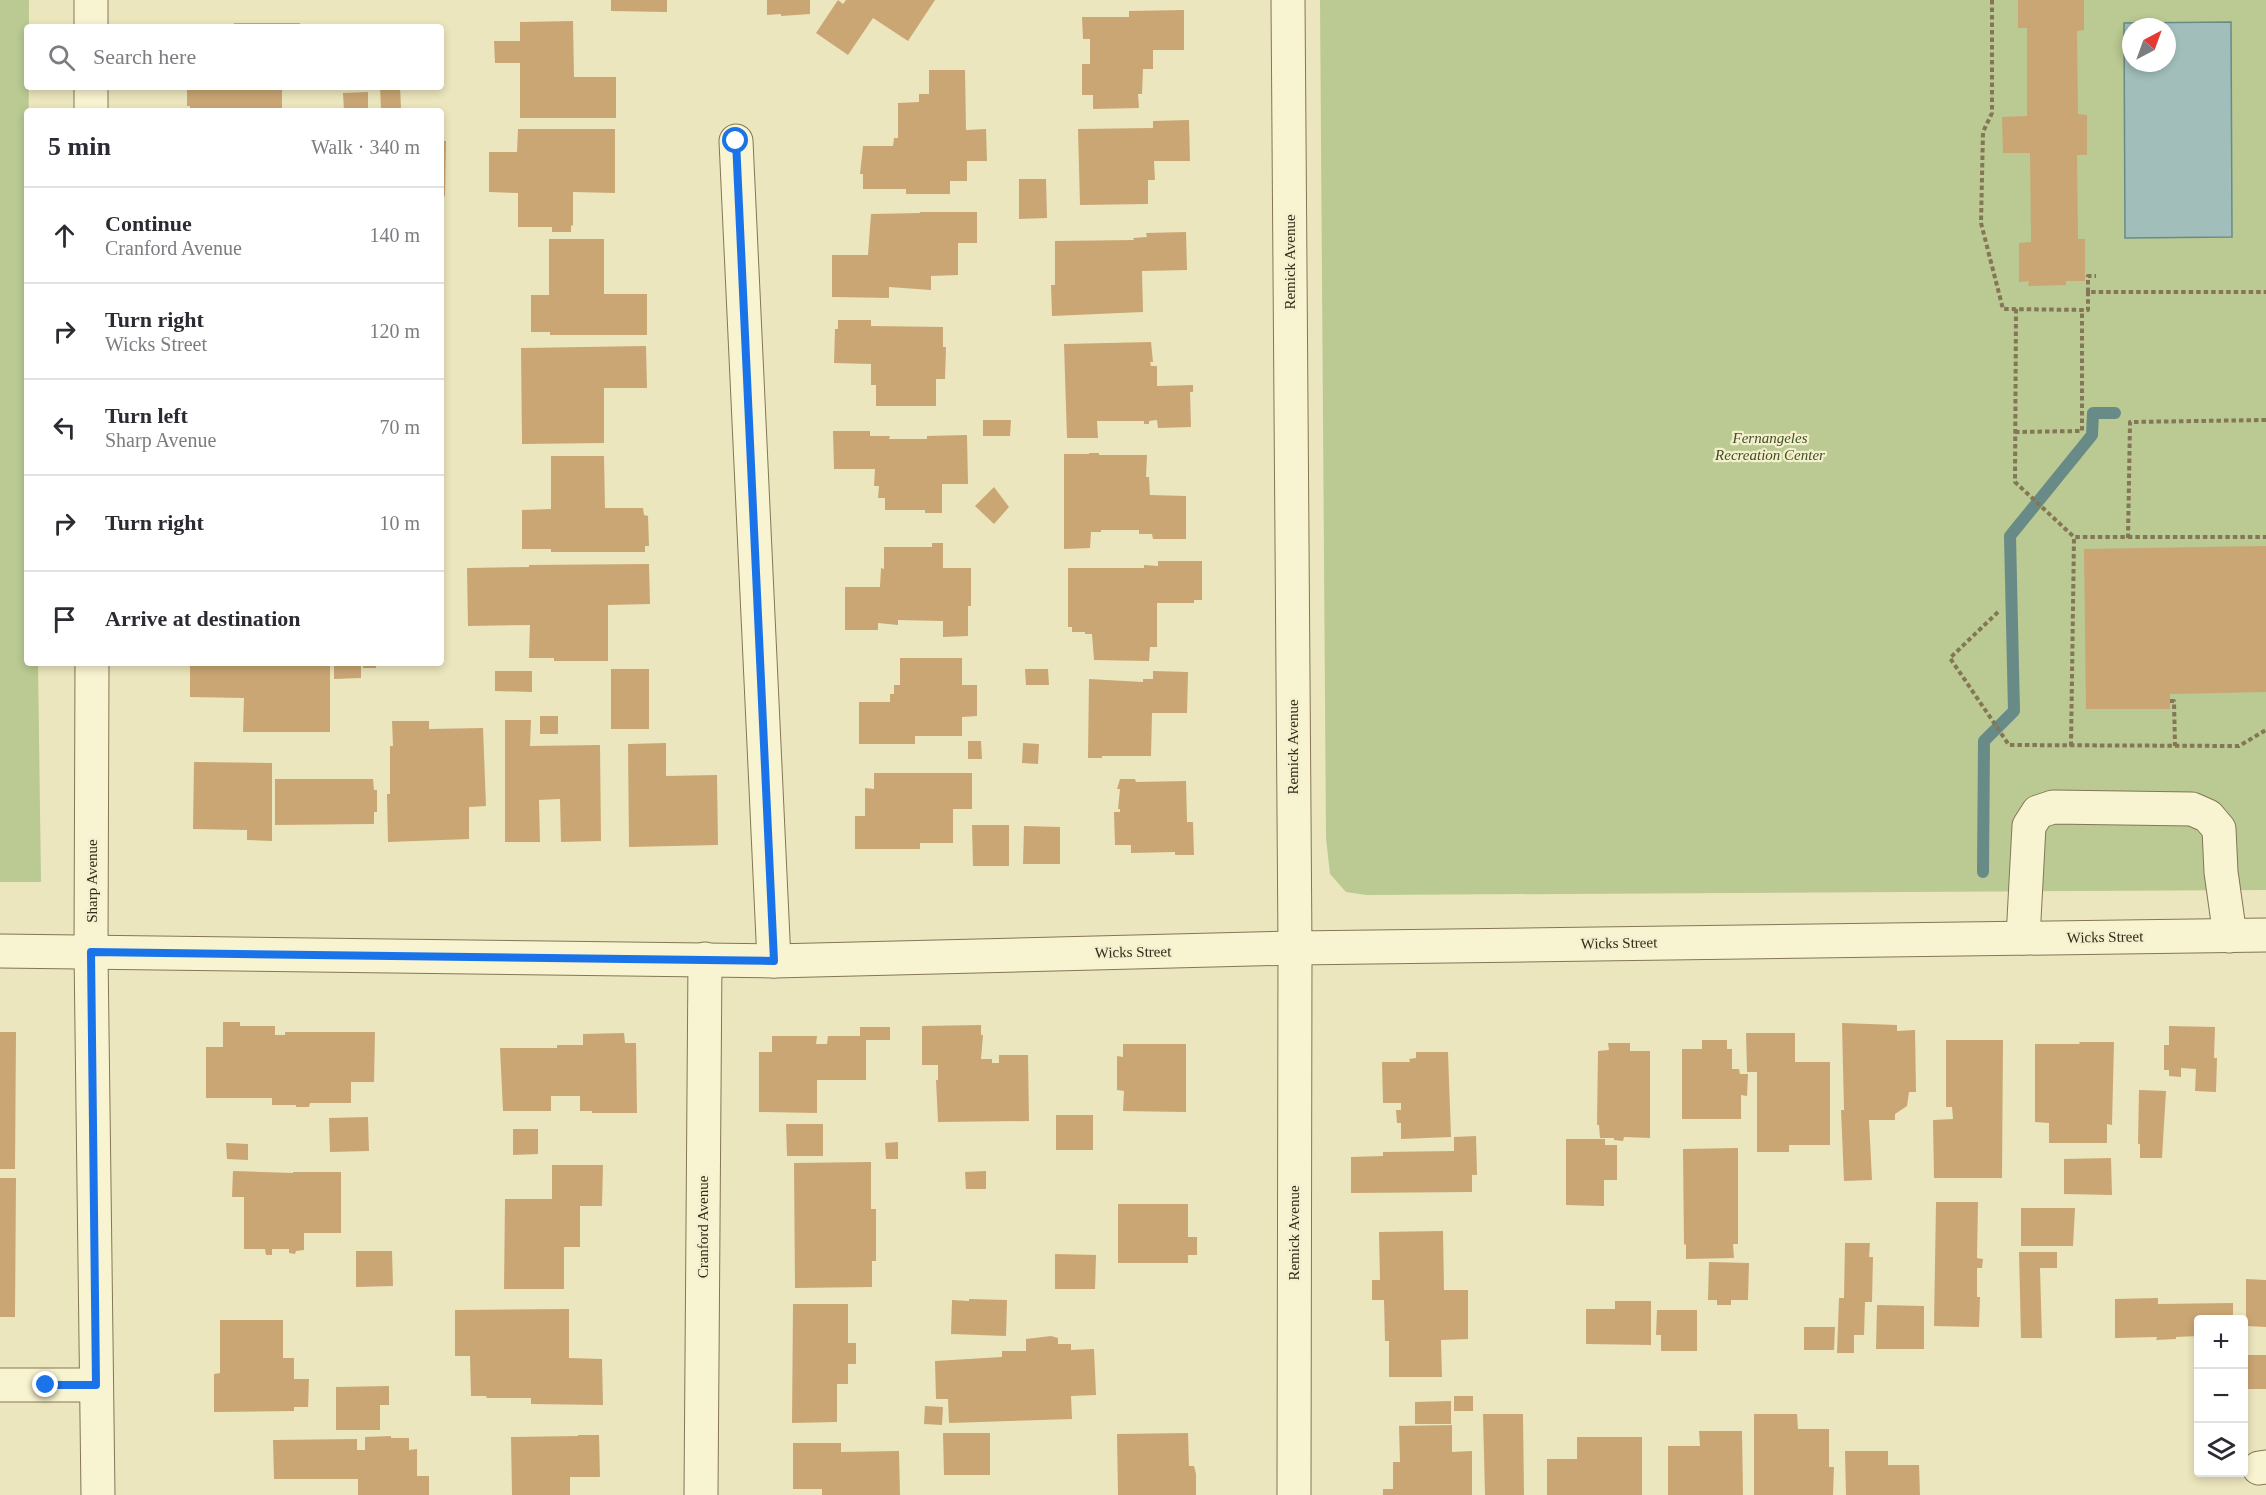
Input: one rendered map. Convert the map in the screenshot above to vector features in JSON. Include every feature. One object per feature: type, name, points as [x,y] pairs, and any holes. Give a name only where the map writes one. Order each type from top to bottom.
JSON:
[{"type":"street","points":[[91,0],[91,24]]},
{"type":"street","name":"Remick Avenue","points":[[1288,0],[1294,948],[1294,1495]]},
{"type":"street","points":[[91,90],[91,108]]},
{"type":"street","points":[[736,141],[774,961]]},
{"type":"street","name":"Sharp Avenue","points":[[92,666],[91,952],[98,1495]]},
{"type":"street","points":[[2023,938],[2029,826],[2038,812],[2053,807],[2192,809],[2208,816],[2219,829],[2230,936]]},
{"type":"street","name":"Wicks Street","points":[[0,951],[774,961],[1294,948],[2266,935]]},
{"type":"street","name":"Cranford Avenue","points":[[702,1495],[705,959]]},
{"type":"street","points":[[0,1385],[96,1385]]},
{"type":"path","points":[[1992,0],[1992,113],[1983,132],[1982,223],[2003,309],[2088,310],[2088,276],[2096,276]]},
{"type":"path","points":[[2088,292],[2266,292]]},
{"type":"path","points":[[2016,309],[2015,482],[2074,537],[2266,537]]},
{"type":"path","points":[[2015,432],[2082,431],[2082,309]]},
{"type":"path","points":[[2128,537],[2130,422],[2266,420]]},
{"type":"path","points":[[2071,746],[2074,537]]},
{"type":"path","points":[[1998,612],[1950,658],[2009,745],[2239,746],[2266,730]]},
{"type":"path","points":[[2170,701],[2174,701],[2175,746]]},
{"type":"green space","points":[[0,0],[29,0],[29,24],[24,24],[24,90],[29,90],[29,108],[24,108],[24,666],[38,666],[41,882],[0,882]]},
{"type":"green space","name":"Fernangeles Recreation Center","points":[[1320,0],[2266,0],[2266,890],[1367,895],[1346,892],[1330,874],[1326,838]]},
{"type":"water","points":[[2231,22],[2232,237],[2125,238],[2124,72],[2176,72],[2176,23]]},
{"type":"building","points":[[611,0],[667,0],[667,12],[611,11]]},
{"type":"building","points":[[767,0],[810,0],[810,14],[767,15]]},
{"type":"building","points":[[838,0],[843,4],[846,0],[935,0],[908,41],[873,18],[848,55],[816,33]]},
{"type":"building","points":[[2018,0],[2084,0],[2084,30],[2077,31],[2078,114],[2087,115],[2087,155],[2077,155],[2078,239],[2085,239],[2085,281],[2066,281],[2066,285],[2028,286],[2029,281],[2019,282],[2019,243],[2031,242],[2030,153],[2003,153],[2002,117],[2027,116],[2027,28],[2018,28]]},
{"type":"building","points":[[1184,10],[1184,50],[1153,50],[1153,69],[1143,69],[1142,94],[1138,94],[1139,108],[1093,109],[1093,95],[1082,95],[1082,64],[1090,64],[1090,39],[1083,39],[1082,17],[1129,17],[1129,11]]},
{"type":"building","points":[[573,21],[574,77],[616,77],[616,118],[520,118],[520,63],[495,63],[494,41],[520,41],[520,22]]},
{"type":"building","points":[[234,23],[300,23],[300,24]]},
{"type":"building","points":[[929,70],[965,70],[966,130],[986,129],[987,161],[967,161],[967,181],[950,181],[950,194],[906,194],[906,189],[863,189],[863,174],[860,174],[863,146],[893,146],[894,138],[898,138],[898,103],[919,102],[919,94],[929,94]]},
{"type":"building","points":[[187,90],[282,90],[282,108],[190,108],[187,106]]},
{"type":"building","points":[[380,90],[400,90],[401,108],[381,108]]},
{"type":"building","points":[[368,92],[368,108],[344,108],[343,93]]},
{"type":"building","points":[[1189,120],[1190,161],[1154,161],[1155,180],[1148,180],[1148,204],[1080,205],[1078,129],[1153,128],[1153,121]]},
{"type":"building","points":[[518,129],[615,129],[615,193],[573,192],[571,232],[552,232],[552,227],[518,227],[518,193],[489,192],[489,152],[517,152]]},
{"type":"building","points":[[444,141],[446,141],[445,196]]},
{"type":"building","points":[[1019,179],[1046,179],[1047,218],[1019,219]]},
{"type":"building","points":[[977,212],[977,243],[958,243],[958,275],[931,276],[931,290],[889,287],[889,298],[832,297],[832,255],[868,255],[871,214]]},
{"type":"building","points":[[1186,232],[1187,270],[1142,271],[1143,312],[1052,316],[1051,285],[1055,285],[1055,241],[1134,240],[1133,238],[1147,237],[1146,233]]},
{"type":"building","points":[[549,239],[604,239],[604,294],[647,294],[647,335],[550,335],[550,332],[531,332],[531,295],[549,295]]},
{"type":"building","points":[[838,320],[871,320],[871,326],[943,327],[943,347],[946,347],[945,379],[936,379],[936,406],[876,406],[876,385],[871,385],[871,364],[834,363],[835,329],[838,329]]},
{"type":"building","points":[[1151,342],[1153,362],[1150,362],[1151,366],[1157,366],[1157,386],[1193,385],[1193,392],[1190,392],[1191,427],[1158,428],[1157,420],[1149,421],[1149,424],[1144,424],[1144,421],[1097,421],[1098,438],[1067,438],[1064,344]]},
{"type":"building","points":[[646,346],[647,388],[604,388],[604,443],[522,444],[521,348]]},
{"type":"building","points":[[983,420],[1011,420],[1010,436],[983,436]]},
{"type":"building","points":[[833,431],[870,431],[870,436],[890,436],[889,439],[927,439],[927,436],[967,435],[968,484],[942,484],[942,513],[925,513],[925,510],[885,510],[885,498],[878,498],[879,486],[874,486],[875,469],[834,469]]},
{"type":"building","points":[[1064,454],[1147,455],[1146,477],[1149,477],[1150,495],[1186,496],[1186,539],[1153,539],[1152,534],[1139,534],[1139,530],[1101,530],[1101,532],[1091,532],[1090,548],[1064,549]]},
{"type":"building","points":[[551,456],[604,456],[605,508],[643,508],[644,515],[648,516],[649,546],[645,546],[645,552],[551,552],[551,549],[522,549],[522,510],[551,509]]},
{"type":"building","points":[[994,487],[1009,507],[994,524],[975,506]]},
{"type":"building","points":[[932,543],[943,543],[943,568],[971,568],[968,636],[943,637],[943,621],[898,620],[898,625],[878,623],[878,630],[845,630],[845,587],[880,587],[881,568],[884,569],[884,547],[932,547]]},
{"type":"building","points":[[2266,546],[2266,692],[2170,694],[2170,709],[2086,709],[2084,549]]},
{"type":"building","points":[[1158,561],[1202,561],[1202,600],[1194,600],[1194,603],[1157,603],[1157,647],[1150,647],[1149,661],[1094,660],[1092,634],[1072,632],[1072,627],[1068,627],[1068,568],[1144,568],[1144,565],[1158,566]]},
{"type":"building","points":[[649,564],[650,604],[608,605],[608,661],[554,661],[554,658],[529,658],[530,625],[468,626],[467,568]]},
{"type":"building","points":[[900,658],[962,658],[962,685],[977,685],[977,716],[962,717],[962,736],[915,736],[915,744],[859,744],[859,702],[890,702],[890,694],[894,694],[894,685],[900,685]]},
{"type":"building","points":[[190,666],[330,666],[330,732],[243,732],[244,698],[190,697]]},
{"type":"building","points":[[334,666],[361,666],[361,678],[334,679]]},
{"type":"building","points":[[363,666],[376,666],[376,668],[363,668]]},
{"type":"building","points":[[611,669],[649,669],[649,729],[611,729]]},
{"type":"building","points":[[1025,669],[1048,669],[1049,685],[1026,685]]},
{"type":"building","points":[[495,671],[532,671],[532,692],[495,691]]},
{"type":"building","points":[[1153,671],[1188,672],[1187,713],[1152,713],[1151,756],[1088,758],[1089,679],[1143,682],[1143,679],[1153,679]]},
{"type":"building","points":[[540,716],[558,716],[558,734],[540,734]]},
{"type":"building","points":[[505,720],[531,720],[530,746],[600,745],[601,841],[561,842],[560,799],[539,800],[540,842],[505,842]]},
{"type":"building","points":[[392,721],[429,721],[429,729],[483,728],[486,806],[469,807],[469,839],[388,842],[387,794],[390,794]]},
{"type":"building","points":[[968,741],[981,741],[982,759],[968,759]]},
{"type":"building","points":[[666,743],[666,776],[717,775],[718,845],[629,847],[628,744]]},
{"type":"building","points":[[1023,743],[1039,744],[1038,764],[1022,763]]},
{"type":"building","points":[[194,762],[272,763],[272,841],[247,840],[247,830],[193,829]]},
{"type":"building","points":[[874,773],[972,773],[972,809],[953,809],[953,843],[920,843],[920,849],[855,849],[855,816],[865,816],[865,788],[874,789]]},
{"type":"building","points":[[275,779],[373,779],[374,790],[377,790],[377,812],[374,812],[374,824],[275,825]]},
{"type":"building","points":[[1120,779],[1135,779],[1136,782],[1186,781],[1187,822],[1193,822],[1194,855],[1175,855],[1175,852],[1131,853],[1131,845],[1115,845],[1114,812],[1120,812],[1118,809],[1120,789],[1117,789]]},
{"type":"building","points":[[972,825],[1009,825],[1009,866],[973,866]]},
{"type":"building","points":[[1024,826],[1060,827],[1060,864],[1023,864]]},
{"type":"building","points":[[223,1022],[240,1022],[240,1026],[275,1026],[275,1035],[285,1035],[285,1032],[375,1032],[374,1082],[351,1082],[351,1103],[310,1103],[309,1107],[272,1105],[272,1098],[206,1098],[206,1047],[223,1047]]},
{"type":"building","points":[[1842,1023],[1897,1025],[1897,1031],[1915,1030],[1916,1092],[1909,1092],[1907,1106],[1895,1114],[1895,1120],[1869,1120],[1872,1180],[1844,1181],[1841,1110],[1844,1110]]},
{"type":"building","points":[[981,1025],[981,1035],[983,1035],[981,1059],[992,1059],[992,1063],[999,1063],[999,1055],[1028,1055],[1029,1121],[938,1122],[936,1080],[938,1080],[938,1065],[922,1065],[922,1026]]},
{"type":"building","points":[[2169,1026],[2215,1027],[2216,1092],[2195,1091],[2196,1069],[2181,1068],[2181,1077],[2169,1076],[2169,1070],[2164,1070],[2164,1045],[2169,1045]]},
{"type":"building","points":[[860,1027],[890,1027],[890,1040],[866,1040],[866,1080],[817,1080],[817,1113],[759,1112],[759,1052],[772,1052],[772,1036],[817,1036],[816,1044],[827,1044],[828,1036],[860,1036]]},
{"type":"building","points":[[0,1032],[16,1032],[15,1169],[0,1169]]},
{"type":"building","points":[[624,1033],[625,1043],[636,1043],[637,1113],[580,1111],[580,1096],[551,1096],[551,1111],[503,1111],[500,1048],[557,1048],[557,1045],[583,1045],[583,1034]]},
{"type":"building","points":[[1746,1033],[1795,1033],[1795,1062],[1830,1062],[1830,1145],[1789,1145],[1789,1152],[1757,1152],[1757,1072],[1747,1072]]},
{"type":"building","points":[[1702,1040],[1727,1040],[1727,1049],[1732,1049],[1732,1069],[1739,1069],[1740,1074],[1748,1074],[1747,1096],[1741,1095],[1741,1119],[1682,1119],[1682,1049],[1702,1049]]},
{"type":"building","points":[[1946,1040],[2003,1040],[2002,1178],[1934,1178],[1933,1120],[1953,1119],[1952,1107],[1946,1107]]},
{"type":"building","points":[[2079,1042],[2114,1042],[2112,1125],[2107,1124],[2107,1143],[2049,1143],[2049,1123],[2035,1122],[2035,1044],[2080,1044]]},
{"type":"building","points":[[1608,1043],[1630,1043],[1630,1051],[1650,1051],[1650,1138],[1624,1137],[1623,1141],[1614,1140],[1614,1138],[1600,1138],[1599,1125],[1597,1125],[1598,1051],[1609,1050]]},
{"type":"building","points":[[1123,1044],[1186,1044],[1186,1112],[1123,1111],[1124,1091],[1117,1090],[1117,1056],[1123,1057]]},
{"type":"building","points":[[1416,1052],[1448,1052],[1451,1137],[1401,1139],[1401,1123],[1397,1123],[1396,1110],[1401,1110],[1401,1103],[1383,1103],[1382,1062],[1410,1062],[1409,1059],[1416,1058]]},
{"type":"building","points":[[2139,1090],[2166,1091],[2162,1158],[2140,1158]]},
{"type":"building","points":[[1056,1115],[1093,1115],[1093,1150],[1056,1150]]},
{"type":"building","points":[[368,1117],[369,1151],[330,1152],[329,1118]]},
{"type":"building","points":[[786,1124],[823,1124],[823,1156],[787,1156]]},
{"type":"building","points":[[513,1129],[538,1129],[538,1154],[513,1155]]},
{"type":"building","points":[[1476,1136],[1477,1175],[1472,1175],[1472,1192],[1351,1193],[1351,1157],[1383,1156],[1383,1152],[1454,1151],[1454,1137]]},
{"type":"building","points":[[1566,1139],[1605,1139],[1605,1145],[1617,1145],[1617,1180],[1604,1180],[1604,1206],[1566,1205]]},
{"type":"building","points":[[898,1142],[898,1159],[886,1159],[885,1143]]},
{"type":"building","points":[[226,1143],[248,1144],[248,1160],[227,1159]]},
{"type":"building","points":[[1738,1148],[1738,1244],[1733,1244],[1734,1258],[1686,1259],[1683,1149]]},
{"type":"building","points":[[2111,1158],[2112,1195],[2064,1194],[2064,1159]]},
{"type":"building","points":[[871,1162],[871,1209],[876,1209],[876,1261],[872,1261],[872,1287],[795,1288],[794,1163]]},
{"type":"building","points":[[552,1165],[603,1165],[602,1206],[580,1206],[580,1247],[564,1247],[564,1289],[504,1289],[505,1199],[552,1199]]},
{"type":"building","points":[[233,1171],[341,1172],[341,1233],[304,1233],[304,1250],[296,1251],[295,1254],[289,1253],[289,1249],[272,1249],[272,1255],[266,1255],[265,1249],[244,1249],[244,1197],[232,1197]]},
{"type":"building","points":[[986,1171],[986,1189],[966,1189],[965,1172]]},
{"type":"building","points":[[0,1178],[16,1178],[15,1317],[0,1317]]},
{"type":"building","points":[[1936,1202],[1978,1202],[1977,1258],[1983,1259],[1982,1268],[1977,1268],[1977,1297],[1980,1297],[1979,1327],[1934,1326]]},
{"type":"building","points":[[1118,1204],[1188,1204],[1188,1237],[1197,1237],[1197,1255],[1188,1255],[1188,1263],[1118,1263]]},
{"type":"building","points":[[2021,1208],[2075,1208],[2073,1246],[2021,1246]]},
{"type":"building","points":[[1443,1231],[1444,1290],[1468,1290],[1468,1339],[1441,1340],[1442,1377],[1389,1377],[1389,1341],[1385,1341],[1384,1300],[1372,1300],[1372,1280],[1380,1280],[1379,1232]]},
{"type":"building","points":[[1845,1243],[1870,1243],[1869,1257],[1873,1257],[1872,1302],[1865,1302],[1864,1335],[1854,1335],[1854,1353],[1837,1353],[1839,1298],[1844,1298]]},
{"type":"building","points":[[356,1251],[392,1251],[393,1286],[356,1287]]},
{"type":"building","points":[[2019,1252],[2057,1252],[2057,1268],[2040,1268],[2042,1338],[2021,1338]]},
{"type":"building","points":[[1055,1254],[1096,1255],[1095,1289],[1055,1289]]},
{"type":"building","points":[[1709,1262],[1749,1263],[1748,1300],[1731,1300],[1731,1305],[1717,1305],[1717,1300],[1708,1300]]},
{"type":"building","points":[[2246,1279],[2266,1280],[2266,1327],[2248,1326],[2248,1315],[2246,1315]]},
{"type":"building","points":[[2158,1298],[2158,1304],[2233,1303],[2233,1315],[2194,1315],[2194,1336],[2156,1340],[2157,1337],[2115,1338],[2115,1299]]},
{"type":"building","points":[[969,1299],[1007,1300],[1006,1336],[951,1334],[952,1300],[969,1301]]},
{"type":"building","points":[[1615,1301],[1651,1301],[1651,1345],[1586,1344],[1586,1309],[1615,1309]]},
{"type":"building","points":[[793,1304],[848,1304],[848,1343],[856,1343],[856,1364],[848,1364],[848,1384],[837,1384],[837,1422],[792,1423]]},
{"type":"building","points":[[1877,1305],[1924,1306],[1924,1349],[1876,1349]]},
{"type":"building","points":[[569,1309],[569,1358],[602,1359],[603,1405],[531,1404],[531,1398],[471,1396],[470,1356],[455,1356],[455,1310]]},
{"type":"building","points":[[1657,1310],[1697,1310],[1697,1351],[1661,1351],[1661,1335],[1656,1335]]},
{"type":"building","points":[[220,1320],[283,1320],[283,1358],[294,1358],[294,1379],[309,1379],[308,1407],[294,1407],[294,1411],[214,1412],[214,1374],[220,1373]]},
{"type":"building","points":[[1804,1327],[1835,1327],[1834,1350],[1804,1350]]},
{"type":"building","points":[[1051,1336],[1058,1338],[1058,1344],[1071,1344],[1071,1350],[1094,1349],[1096,1395],[1071,1396],[1072,1419],[949,1423],[948,1399],[936,1399],[935,1361],[1002,1357],[1002,1351],[1026,1351],[1026,1339]]},
{"type":"building","points":[[2248,1355],[2266,1355],[2266,1389],[2248,1389]]},
{"type":"building","points":[[389,1386],[389,1405],[380,1405],[380,1430],[336,1430],[336,1387]]},
{"type":"building","points":[[1454,1396],[1473,1396],[1473,1411],[1454,1411]]},
{"type":"building","points":[[1451,1401],[1451,1424],[1415,1424],[1415,1402]]},
{"type":"building","points":[[925,1406],[943,1407],[942,1425],[924,1424]]},
{"type":"building","points":[[1483,1414],[1523,1414],[1524,1495],[1485,1495]]},
{"type":"building","points":[[1754,1414],[1797,1414],[1798,1429],[1829,1429],[1829,1467],[1834,1467],[1833,1495],[1754,1495]]},
{"type":"building","points":[[1452,1425],[1452,1452],[1472,1451],[1472,1495],[1383,1495],[1383,1489],[1393,1489],[1393,1462],[1400,1462],[1399,1426]]},
{"type":"building","points":[[1699,1431],[1742,1431],[1743,1495],[1668,1495],[1668,1446],[1700,1446]]},
{"type":"building","points":[[943,1433],[990,1433],[990,1475],[944,1475]]},
{"type":"building","points":[[1188,1433],[1189,1466],[1194,1466],[1196,1474],[1196,1495],[1118,1495],[1117,1434]]},
{"type":"building","points":[[599,1435],[600,1477],[570,1477],[570,1495],[512,1495],[511,1437]]},
{"type":"building","points":[[391,1436],[391,1438],[409,1438],[409,1450],[417,1449],[417,1476],[429,1476],[429,1495],[358,1495],[358,1479],[274,1479],[273,1440],[357,1439],[357,1450],[365,1450],[365,1437]]},
{"type":"building","points":[[1577,1437],[1642,1437],[1642,1495],[1547,1495],[1547,1459],[1577,1459]]},
{"type":"building","points":[[793,1443],[841,1443],[841,1452],[899,1451],[900,1495],[822,1495],[822,1489],[793,1489]]},
{"type":"building","points":[[1845,1451],[1888,1451],[1888,1465],[1919,1465],[1920,1495],[1846,1495]]},
{"type":"waterway","points":[[1983,872],[1984,741],[2014,711],[2010,536],[2092,435],[2093,413],[2115,413]]},
{"type":"route","points":[[46,1385],[96,1385],[91,952],[774,961],[736,141]]}]
